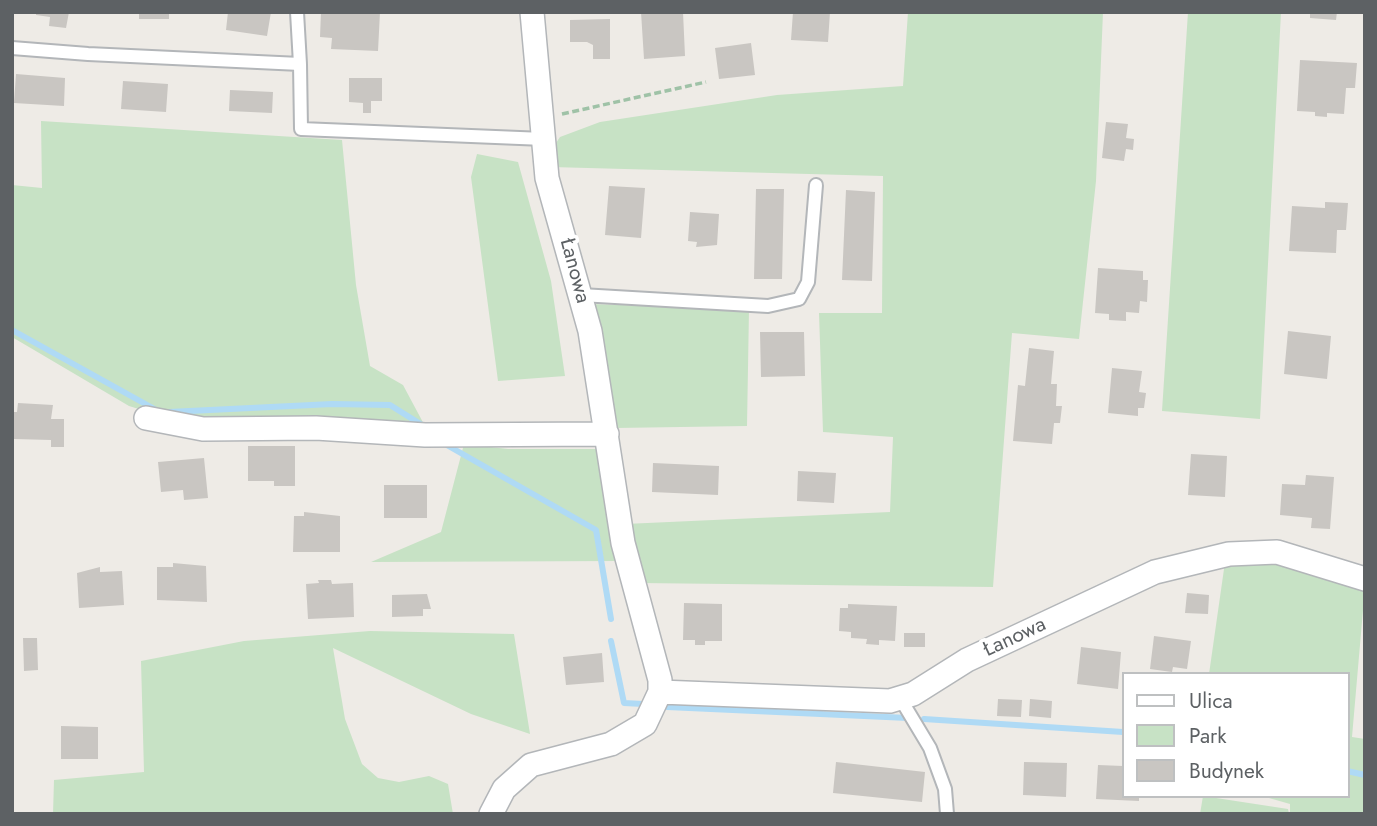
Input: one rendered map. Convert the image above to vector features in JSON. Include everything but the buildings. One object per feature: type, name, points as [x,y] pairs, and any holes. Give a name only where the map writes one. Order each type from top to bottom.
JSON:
[{"type":"street","name":"Łanowa","points":[[532,12],[547,178],[590,331],[623,543],[660,680],[660,692],[890,701],[914,694],[967,660],[1155,572],[1229,554],[1277,552],[1365,579]]},
{"type":"street","points":[[146,418],[203,429],[316,428],[425,435],[607,434]]},
{"type":"street","points":[[491,814],[504,789],[531,765],[611,744],[645,724],[660,692]]},
{"type":"lane","points":[[297,12],[301,129],[544,128]]},
{"type":"lane","points":[[12,48],[300,64]]},
{"type":"lane","points":[[581,295],[768,306],[799,299],[808,282],[816,185]]},
{"type":"lane","points":[[900,698],[930,748],[945,789],[947,814]]},
{"type":"path","points":[[544,128],[706,82]]},
{"type":"green space","points":[[908,12],[1103,12],[1096,181],[1079,339],[1012,333],[993,587],[639,583],[625,524],[890,512],[893,437],[823,432],[819,313],[882,313],[883,176],[551,167],[552,149],[560,137],[600,122],[777,95],[903,86]]},
{"type":"green space","points":[[1188,12],[1281,12],[1260,419],[1162,411]]},
{"type":"green space","points":[[41,121],[342,140],[356,285],[370,366],[403,385],[426,428],[171,419],[129,406],[12,337],[12,185],[42,188]]},
{"type":"green space","points":[[477,154],[518,162],[551,281],[565,376],[498,381],[471,177]]},
{"type":"green space","points":[[590,304],[749,309],[747,426],[615,428]]},
{"type":"green space","points":[[464,444],[508,449],[601,449],[619,561],[371,562],[441,532]]},
{"type":"green space","points":[[1261,557],[1365,587],[1352,737],[1365,739],[1365,814],[1290,814],[1290,804],[1269,798],[1349,798],[1349,672],[1209,672],[1225,562]]},
{"type":"green space","points":[[370,631],[514,634],[530,734],[471,714],[333,648],[345,719],[362,764],[378,778],[399,782],[429,776],[448,784],[453,814],[53,814],[54,780],[144,772],[141,661],[244,641]]},
{"type":"green space","points":[[1203,798],[1216,798],[1288,809],[1289,814],[1200,814]]},
{"type":"waterway","points":[[12,330],[158,411]]},
{"type":"waterway","points":[[169,412],[332,404],[390,405],[422,425]]},
{"type":"waterway","points":[[445,444],[596,530],[611,619]]},
{"type":"waterway","points":[[611,641],[624,703],[643,704]]},
{"type":"waterway","points":[[667,707],[908,718]]},
{"type":"waterway","points":[[924,719],[1122,732]]},
{"type":"waterway","points":[[1349,771],[1365,775]]}]
